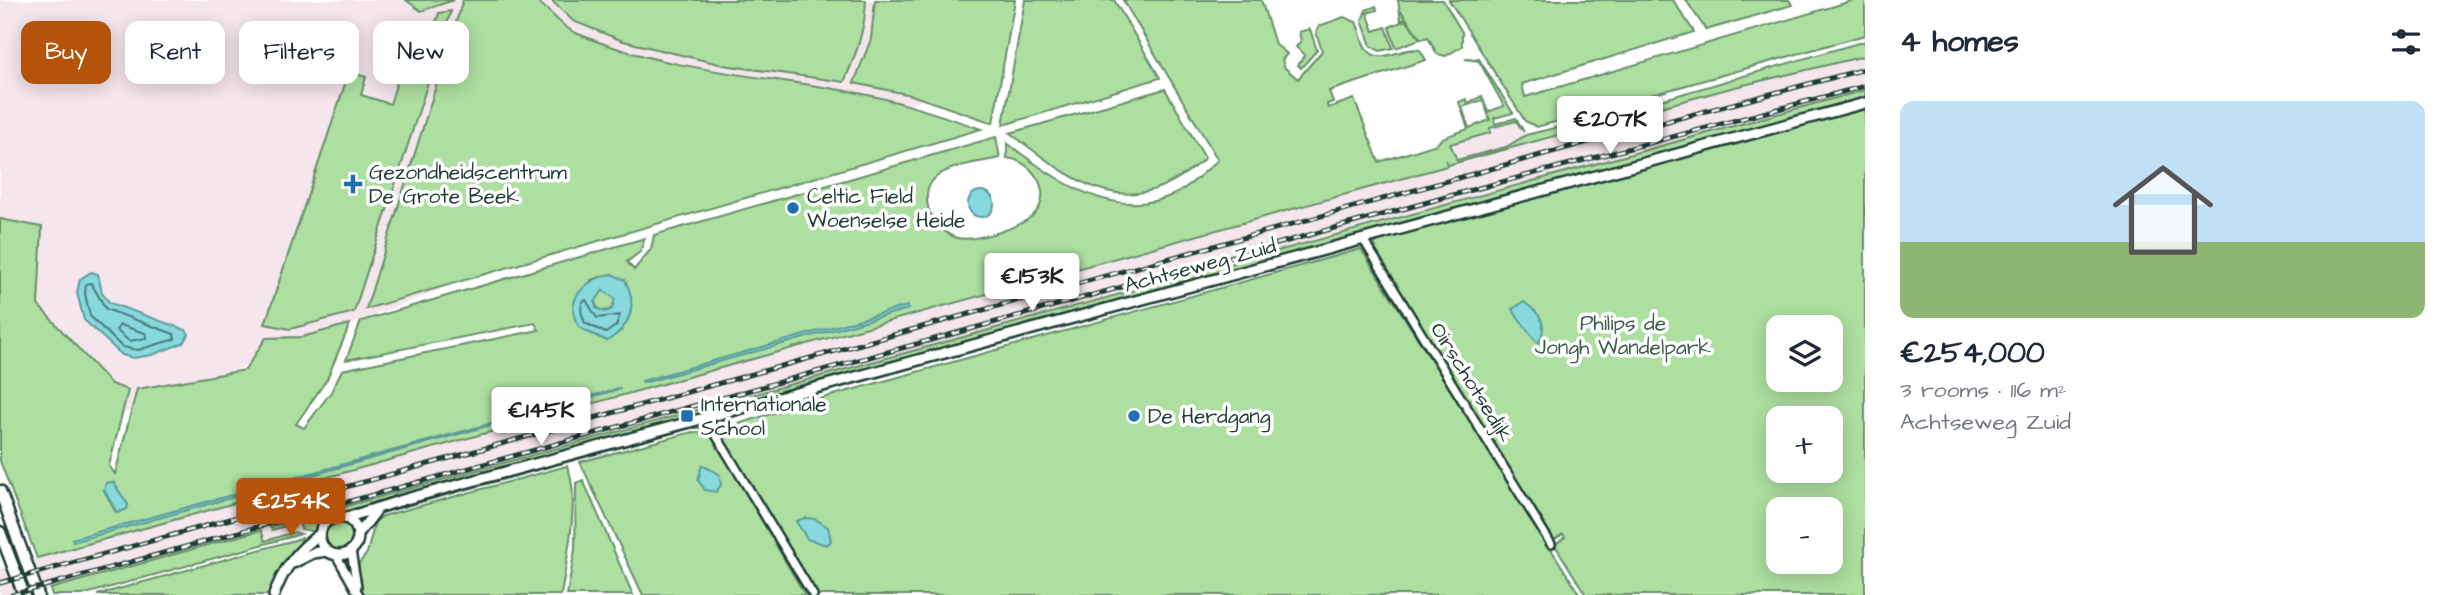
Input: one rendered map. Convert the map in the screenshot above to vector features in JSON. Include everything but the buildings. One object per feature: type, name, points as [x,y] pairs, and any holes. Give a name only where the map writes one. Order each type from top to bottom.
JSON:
[{"type":"main road","points":[[0,491],[38,595]]},
{"type":"main road","points":[[0,532],[24,595]]},
{"type":"street","name":"Achtseweg Zuid","points":[[345,518],[709,416],[1865,103]]},
{"type":"street","name":"Oirschotsedijk","points":[[1363,239],[1551,544]]},
{"type":"street","points":[[709,416],[713,430],[813,595]]},
{"type":"street","points":[[358,593],[351,551],[363,524],[382,506]]},
{"type":"street","points":[[274,595],[287,568],[300,550],[320,534],[329,520],[345,518],[354,524],[358,534]]},
{"type":"street","points":[[320,534],[358,593]]},
{"type":"street","points":[[287,568],[298,559],[351,551]]},
{"type":"shaded area","name":"Gezondheidscentrum De Grote Beek","points":[[0,0],[967,0],[972,80],[83,430],[0,289]]},
{"type":"shaded area","points":[[1865,45],[1865,90],[315,518],[300,534],[29,595],[0,595],[0,568],[1448,150],[1446,141],[1516,121],[1528,139]]},
{"type":"green space","points":[[406,0],[454,0],[421,11]]},
{"type":"green space","points":[[463,0],[535,0],[570,30],[610,46],[715,71],[874,96],[981,129],[366,309],[437,84],[469,84],[469,21],[456,21]]},
{"type":"green space","points":[[551,0],[866,0],[859,42],[844,82],[723,65],[623,41],[573,21]]},
{"type":"green space","points":[[875,0],[1015,0],[993,123],[911,95],[854,83],[871,39]]},
{"type":"green space","points":[[1025,0],[1114,0],[1160,78],[1003,125]]},
{"type":"green space","points":[[1123,0],[1261,0],[1275,44],[1287,54],[1282,60],[1285,68],[1298,79],[1322,51],[1316,32],[1319,26],[1344,17],[1356,22],[1364,45],[1371,54],[1384,56],[1406,50],[1420,50],[1426,60],[1329,91],[1333,102],[1327,104],[1328,108],[1354,99],[1379,162],[1437,144],[1442,138],[1468,129],[1459,102],[1466,99],[1468,103],[1482,96],[1488,112],[1504,106],[1479,61],[1465,59],[1479,59],[1513,113],[1494,118],[1495,124],[1516,118],[1524,132],[1516,121],[1490,128],[1490,133],[1450,144],[1457,160],[1506,147],[1526,135],[1616,113],[1865,41],[1865,56],[1731,88],[1448,165],[1446,160],[1447,166],[37,558],[0,461],[0,219],[42,227],[38,305],[111,384],[128,390],[109,466],[115,474],[137,389],[245,370],[266,338],[302,337],[350,324],[327,379],[296,424],[304,428],[331,392],[342,370],[539,330],[535,323],[346,360],[361,321],[645,238],[640,252],[627,262],[634,270],[651,249],[654,235],[996,137],[1000,158],[947,170],[929,186],[927,197],[930,213],[941,228],[957,238],[975,238],[1011,228],[1030,218],[1041,203],[1041,186],[1037,178],[1024,164],[1007,158],[1007,143],[1065,183],[1085,193],[1129,203],[1152,202],[1175,194],[1218,160]],"holes":[[[1483,100],[1490,120],[1469,128],[1462,107]],[[612,274],[631,312],[621,331],[600,338],[580,328],[591,280]],[[113,482],[128,505],[115,511],[104,490]]]},
{"type":"green space","points":[[1398,0],[1443,0],[1462,32],[1462,46],[1446,56],[1437,54],[1428,37],[1421,39],[1401,11],[1406,19],[1401,21]]},
{"type":"green space","points":[[1449,0],[1673,0],[1694,32],[1522,84],[1525,97],[1855,0],[1865,0],[1865,35],[1537,127],[1525,121]]},
{"type":"green space","points":[[1686,0],[1789,0],[1792,5],[1706,30]]},
{"type":"green space","points":[[1376,6],[1377,10],[1367,13],[1374,31],[1386,27],[1393,48],[1380,51],[1371,46],[1362,20],[1366,10]]},
{"type":"green space","points":[[451,11],[448,21],[436,21],[439,13]]},
{"type":"green space","points":[[1406,20],[1420,39],[1396,48],[1389,27]]},
{"type":"green space","points":[[1310,29],[1317,50],[1301,68],[1298,65],[1305,55],[1296,47],[1301,41],[1299,32]]},
{"type":"green space","points":[[359,75],[366,77],[361,95],[390,104],[396,84],[427,84],[354,312],[290,329],[265,324],[345,84],[359,84]]},
{"type":"green space","points":[[1165,89],[1205,158],[1177,179],[1152,190],[1128,194],[1104,190],[1082,182],[1010,133]]},
{"type":"green space","points":[[1865,90],[1865,98],[386,499],[361,510],[328,517],[315,532],[301,529],[299,522],[272,530],[270,527]]},
{"type":"green space","name":"Philips de Jongh Wandelpark","points":[[1865,107],[1865,595],[1586,595],[1555,545],[1565,537],[1563,534],[1552,541],[1372,249],[1376,247],[1374,244],[1384,238]]},
{"type":"green space","points":[[1361,246],[736,416],[724,422],[723,420],[730,416]]},
{"type":"green space","name":"De Herdgang","points":[[1361,249],[1580,595],[818,595],[718,430],[830,396]]},
{"type":"green space","points":[[601,291],[609,291],[615,301],[609,311],[601,311],[595,305],[595,297]]},
{"type":"green space","points":[[698,424],[702,428],[691,428],[378,514]]},
{"type":"green space","points":[[692,432],[711,433],[805,595],[643,595],[580,462]]},
{"type":"green space","points":[[567,466],[571,478],[573,511],[561,595],[363,595],[357,566],[367,553],[375,522],[383,516]]},
{"type":"green space","points":[[583,480],[633,595],[567,595],[575,549],[576,483]]},
{"type":"green space","points":[[339,523],[349,527],[353,537],[349,547],[339,551],[329,547],[325,537],[329,527]]},
{"type":"green space","points":[[261,530],[265,541],[294,532],[301,534],[82,595],[52,595],[50,589]]},
{"type":"green space","points":[[302,538],[300,545],[281,568],[269,595],[97,595]]},
{"type":"water","points":[[981,191],[990,195],[994,204],[990,213],[981,217],[972,213],[968,204],[972,195]]},
{"type":"water","points":[[91,272],[98,274],[102,293],[110,303],[186,330],[189,334],[183,343],[152,355],[133,358],[122,355],[84,320],[77,293],[80,279]]},
{"type":"water","points":[[612,274],[625,280],[631,298],[627,322],[607,341],[580,328],[573,309],[579,292],[602,276]],"holes":[[[603,290],[615,299],[612,309],[605,312],[596,308],[595,302]]]},
{"type":"water","points":[[1524,302],[1542,320],[1543,331],[1538,344],[1512,309]]},
{"type":"water","points":[[907,306],[908,309],[643,383],[642,381]]},
{"type":"water","points":[[620,388],[73,542],[72,539]]},
{"type":"water","points":[[702,465],[719,474],[721,485],[716,492],[705,490],[698,480]]},
{"type":"water","points":[[113,482],[128,505],[127,509],[117,513],[104,490],[106,483]]},
{"type":"water","points":[[815,519],[828,527],[831,541],[827,545],[807,539],[796,521]]},
{"type":"railway","points":[[0,583],[1577,145],[1865,69]]},
{"type":"railway","points":[[12,595],[1464,192],[1865,86]]},
{"type":"place","name":"Gezondheidscentrum De Grote Beek","points":[[353,184]]},
{"type":"place","name":"Celtic Field Woenselse Heide","points":[[793,208]]},
{"type":"place","name":"Internationale School","points":[[687,416]]},
{"type":"place","name":"De Herdgang","points":[[1134,416]]}]
